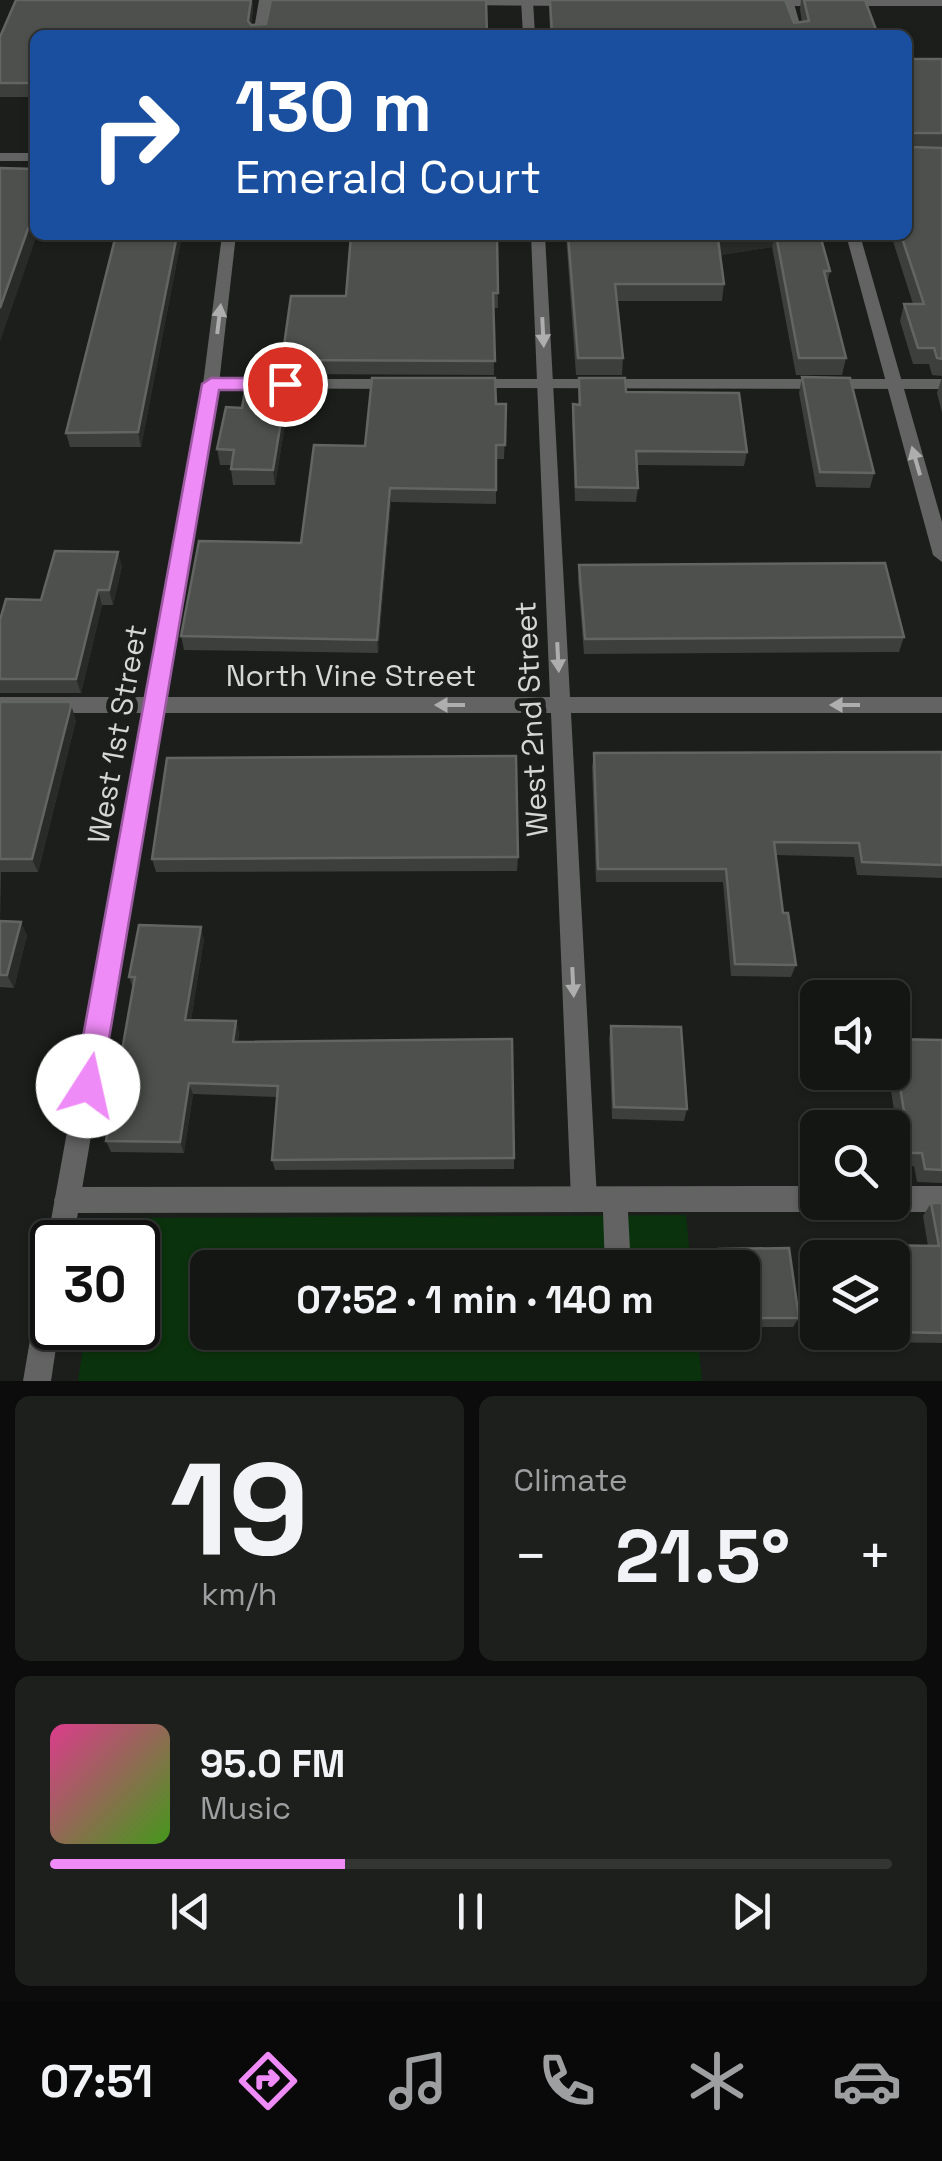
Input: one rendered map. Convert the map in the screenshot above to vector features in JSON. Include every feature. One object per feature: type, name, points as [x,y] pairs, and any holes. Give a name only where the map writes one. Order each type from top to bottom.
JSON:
[{"type":"street","points":[[259,30],[264,0]]},
{"type":"street","points":[[448,1],[588,2]]},
{"type":"street","points":[[527,1],[529,30]]},
{"type":"street","points":[[787,1],[795,30]]},
{"type":"street","points":[[747,2],[942,2]]},
{"type":"street","points":[[0,157],[30,157]]},
{"type":"street","name":"West 1st Street","points":[[64,1220],[211,384],[228,240]]},
{"type":"street","name":"West 2nd Street","points":[[538,240],[584,1199]]},
{"type":"street","points":[[853,240],[942,555]]},
{"type":"street","points":[[211,384],[427,384]]},
{"type":"street","points":[[447,384],[942,384]]},
{"type":"street","name":"North Vine Street","points":[[0,705],[942,705]]},
{"type":"street","points":[[616,1199],[617,1250]]},
{"type":"street","points":[[67,1200],[800,1200]]},
{"type":"street","points":[[910,1200],[942,1200]]},
{"type":"street","points":[[37,1381],[42,1350]]},
{"type":"green space","points":[[686,1215],[689,1250],[190,1250],[190,1350],[699,1350],[702,1381],[78,1381],[83,1350],[160,1350],[160,1220],[103,1218]]},
{"type":"building","points":[[16,0],[251,0],[251,25],[266,24],[271,0],[486,0],[487,30],[30,30],[30,83],[0,83],[0,37]]},
{"type":"building","points":[[550,0],[785,0],[794,23],[809,21],[804,0],[865,0],[876,30],[552,30]]},
{"type":"building","points":[[912,59],[942,59],[942,133],[912,133]]},
{"type":"building","points":[[912,147],[942,148],[942,359],[937,358],[934,348],[918,348],[904,304],[924,304],[903,240],[912,240]]},
{"type":"building","points":[[0,168],[30,169],[30,223],[0,308]]},
{"type":"building","points":[[115,240],[176,240],[138,432],[66,433]]},
{"type":"building","points":[[351,240],[497,240],[498,293],[493,293],[495,361],[282,360],[291,296],[346,296]]},
{"type":"building","points":[[568,240],[718,240],[724,284],[615,284],[623,358],[578,358]]},
{"type":"building","points":[[777,240],[821,240],[830,271],[824,271],[846,358],[799,358]]},
{"type":"building","points":[[802,377],[850,378],[874,473],[820,472]]},
{"type":"building","points":[[372,378],[495,378],[496,404],[506,404],[505,445],[496,445],[496,490],[390,488],[377,640],[181,636],[199,541],[301,543],[314,445],[365,446]]},
{"type":"building","points":[[579,378],[625,378],[626,392],[739,393],[747,452],[636,451],[638,488],[576,487],[573,404],[580,405]]},
{"type":"building","points":[[245,391],[286,391],[273,470],[231,469],[234,450],[217,449],[226,407],[242,408]]},
{"type":"building","points":[[55,551],[118,552],[109,590],[98,590],[76,679],[0,679],[0,620],[6,599],[41,600]]},
{"type":"building","points":[[885,563],[904,637],[585,639],[579,565]]},
{"type":"building","points":[[0,702],[70,702],[71,706],[32,859],[0,859]]},
{"type":"building","points":[[942,752],[942,865],[862,862],[859,843],[774,842],[783,913],[788,913],[796,965],[735,964],[726,869],[598,869],[594,753]]},
{"type":"building","points":[[516,756],[518,857],[152,859],[167,758]]},
{"type":"building","points":[[0,921],[21,922],[7,975],[0,975]]},
{"type":"building","points":[[139,925],[201,927],[185,1020],[236,1021],[233,1042],[512,1039],[514,1158],[272,1160],[278,1086],[189,1083],[180,1142],[106,1141],[135,977],[129,977]]},
{"type":"building","points":[[611,1026],[681,1027],[687,1109],[614,1107]]},
{"type":"building","points":[[910,1039],[942,1040],[942,1170],[925,1169],[922,1153],[911,1153],[910,1110],[904,1110],[900,1090],[910,1090]]},
{"type":"building","points":[[931,1203],[942,1203],[942,1333],[910,1332],[910,1246],[939,1246]]},
{"type":"building","points":[[789,1248],[799,1318],[760,1318],[760,1250],[719,1249]]},
{"type":"route","points":[[88,1086],[211,384],[285,384]]}]
